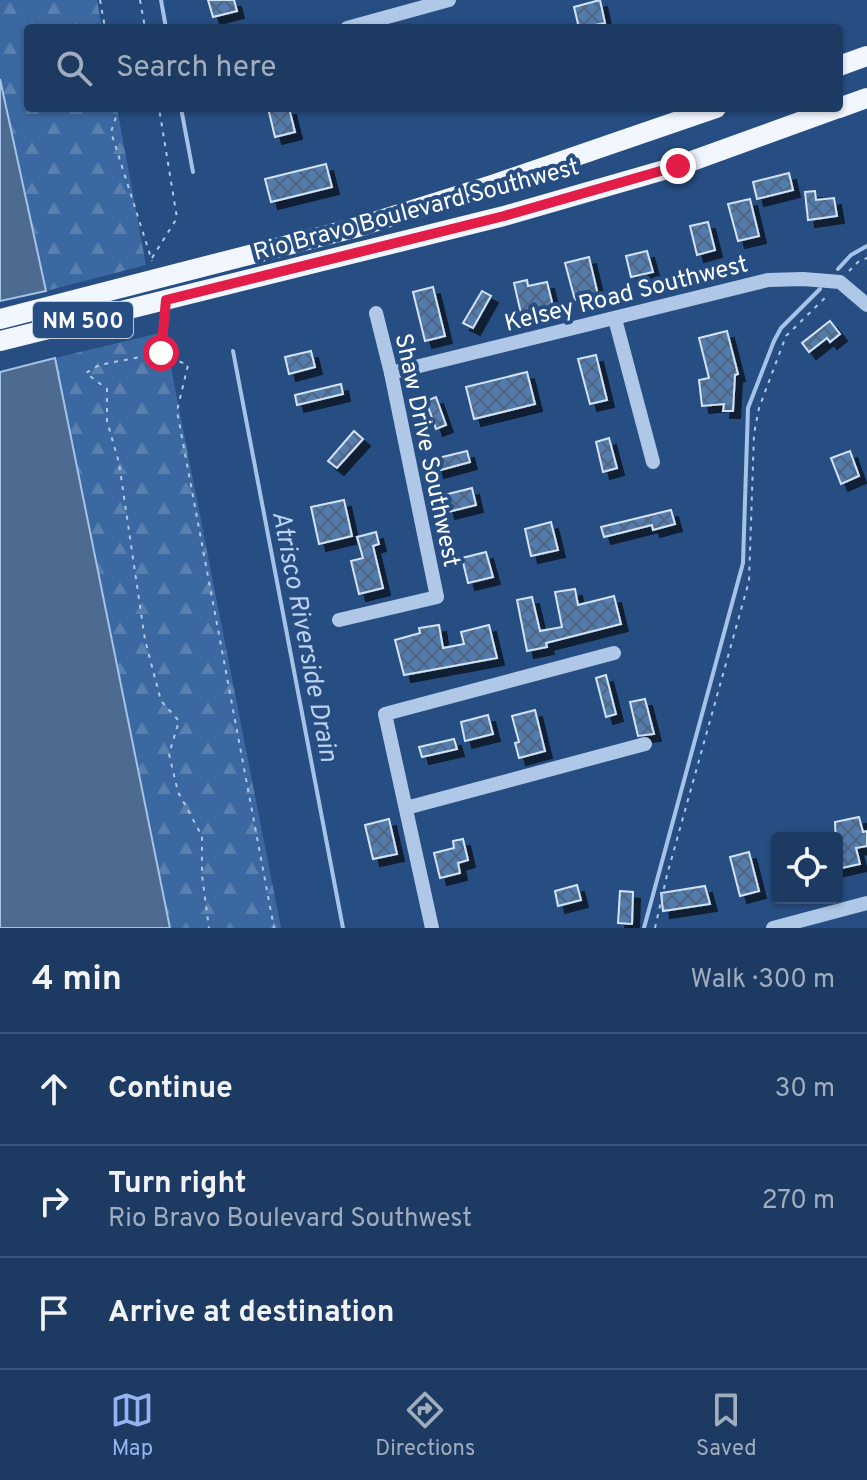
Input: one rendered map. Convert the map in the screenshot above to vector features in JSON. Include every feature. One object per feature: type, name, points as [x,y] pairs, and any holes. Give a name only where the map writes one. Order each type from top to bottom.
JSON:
[{"type":"main road","points":[[843,65],[867,56]]},
{"type":"main road","name":"Rio Bravo Boulevard Southwest","points":[[843,107],[867,98]]},
{"type":"main road","name":"Rio Bravo Boulevard Southwest","points":[[0,319],[373,222],[704,112]]},
{"type":"main road","name":"Rio Bravo Boulevard Southwest","points":[[0,341],[504,216],[678,166],[828,112]]},
{"type":"street","points":[[362,24],[449,0]]},
{"type":"street","name":"Kelsey Road Southwest","points":[[391,373],[768,280],[840,282]]},
{"type":"street","points":[[840,282],[867,305]]},
{"type":"street","name":"Shaw Drive Southwest","points":[[339,620],[437,597],[376,313]]},
{"type":"street","points":[[615,319],[653,462]]},
{"type":"street","points":[[432,928],[385,714],[614,653]]},
{"type":"street","points":[[406,808],[645,744]]},
{"type":"street","points":[[773,928],[867,903]]},
{"type":"path","points":[[100,0],[104,24]]},
{"type":"path","points":[[140,0],[144,24]]},
{"type":"path","points":[[118,112],[111,132],[151,259],[163,278]]},
{"type":"path","points":[[151,259],[177,218],[160,112]]},
{"type":"path","points":[[655,928],[749,581],[754,434],[759,408],[786,336],[858,262],[867,258]]},
{"type":"path","points":[[161,353],[166,300]]},
{"type":"path","points":[[209,928],[202,875],[202,836],[178,792],[169,754],[179,721],[161,701],[145,640],[119,463],[107,421],[107,389],[86,373],[99,365],[161,353],[188,365],[177,411],[274,928]]},
{"type":"green space","points":[[0,0],[97,0],[101,24],[24,24],[24,112],[118,112],[146,265],[46,291],[0,77]]},
{"type":"green space","points":[[164,332],[281,928],[170,928],[55,358]]},
{"type":"shaded area","points":[[0,79],[46,291],[0,301]]},
{"type":"shaded area","points":[[55,358],[170,928],[0,928],[0,372]]},
{"type":"building","points":[[208,0],[234,0],[237,11],[213,17]]},
{"type":"building","points":[[600,0],[605,23],[578,24],[574,7]]},
{"type":"building","points":[[269,112],[290,112],[295,132],[275,137]]},
{"type":"building","points":[[326,164],[332,187],[271,202],[265,179]]},
{"type":"building","points":[[789,173],[793,190],[757,199],[753,182]]},
{"type":"building","points":[[815,191],[816,200],[834,198],[837,216],[808,220],[805,192]]},
{"type":"building","points":[[750,199],[759,236],[738,241],[728,204]]},
{"type":"building","points":[[708,222],[715,250],[697,255],[690,226]]},
{"type":"building","points":[[647,251],[653,272],[631,277],[626,256]]},
{"type":"building","points":[[589,257],[598,295],[575,300],[565,263]]},
{"type":"building","points":[[527,280],[528,286],[547,282],[554,310],[522,318],[514,283]]},
{"type":"building","points":[[433,287],[445,336],[425,341],[413,292]]},
{"type":"building","points":[[482,291],[491,296],[473,328],[463,323]]},
{"type":"building","points":[[830,321],[840,334],[830,342],[827,338],[809,352],[802,343]]},
{"type":"building","points":[[727,331],[738,374],[735,375],[733,411],[723,411],[724,404],[702,406],[699,380],[709,378],[699,338]]},
{"type":"building","points":[[311,351],[315,367],[289,374],[285,357]]},
{"type":"building","points":[[596,355],[607,400],[590,404],[578,359]]},
{"type":"building","points":[[527,372],[535,404],[474,419],[466,387]]},
{"type":"building","points":[[341,384],[343,394],[297,405],[295,395]]},
{"type":"building","points":[[436,397],[446,425],[436,429],[426,401]]},
{"type":"building","points":[[354,431],[363,439],[337,468],[328,461]]},
{"type":"building","points":[[609,438],[617,468],[603,472],[596,442]]},
{"type":"building","points":[[467,451],[470,462],[437,471],[434,459]]},
{"type":"building","points":[[850,451],[859,476],[841,484],[831,458]]},
{"type":"building","points":[[472,488],[476,505],[448,512],[444,495]]},
{"type":"building","points":[[344,500],[352,536],[319,544],[311,507]]},
{"type":"building","points":[[671,510],[675,524],[653,530],[652,525],[604,537],[601,527]]},
{"type":"building","points":[[551,522],[558,550],[531,556],[525,529]]},
{"type":"building","points":[[376,532],[379,544],[373,546],[383,588],[359,594],[351,561],[363,558],[357,537]]},
{"type":"building","points":[[486,552],[493,577],[468,583],[462,558]]},
{"type":"building","points":[[575,589],[578,605],[614,596],[621,624],[546,643],[547,647],[527,651],[517,600],[532,597],[540,631],[562,627],[555,592]]},
{"type":"building","points":[[439,625],[443,648],[464,644],[461,632],[489,625],[497,658],[404,675],[395,640],[420,633],[419,628]]},
{"type":"building","points":[[606,675],[616,714],[606,717],[596,678]]},
{"type":"building","points":[[645,699],[654,734],[638,736],[630,702]]},
{"type":"building","points":[[535,710],[545,751],[519,758],[515,743],[519,742],[512,716]]},
{"type":"building","points":[[488,715],[493,734],[465,741],[461,722]]},
{"type":"building","points":[[454,739],[457,749],[422,757],[419,747]]},
{"type":"building","points":[[859,817],[863,832],[867,831],[867,846],[856,848],[860,864],[843,868],[843,832],[835,832],[835,822]]},
{"type":"building","points":[[389,819],[397,854],[373,859],[365,825]]},
{"type":"building","points":[[463,839],[468,860],[458,863],[460,873],[440,878],[434,853],[454,848],[453,841]]},
{"type":"building","points":[[749,852],[759,891],[740,896],[730,857]]},
{"type":"building","points":[[577,885],[581,900],[558,906],[555,891]]},
{"type":"building","points":[[705,886],[710,904],[663,911],[661,893]]},
{"type":"building","points":[[620,891],[633,892],[632,924],[618,923]]},
{"type":"waterway","points":[[161,0],[165,24]]},
{"type":"waterway","points":[[182,112],[193,172]]},
{"type":"waterway","points":[[838,269],[851,255],[867,246]]},
{"type":"waterway","points":[[644,928],[743,563],[748,408],[781,328],[820,289]]},
{"type":"waterway","name":"Atrisco Riverside Drain","points":[[233,351],[343,928]]},
{"type":"route","points":[[161,353],[166,300],[504,216],[678,166]]}]
